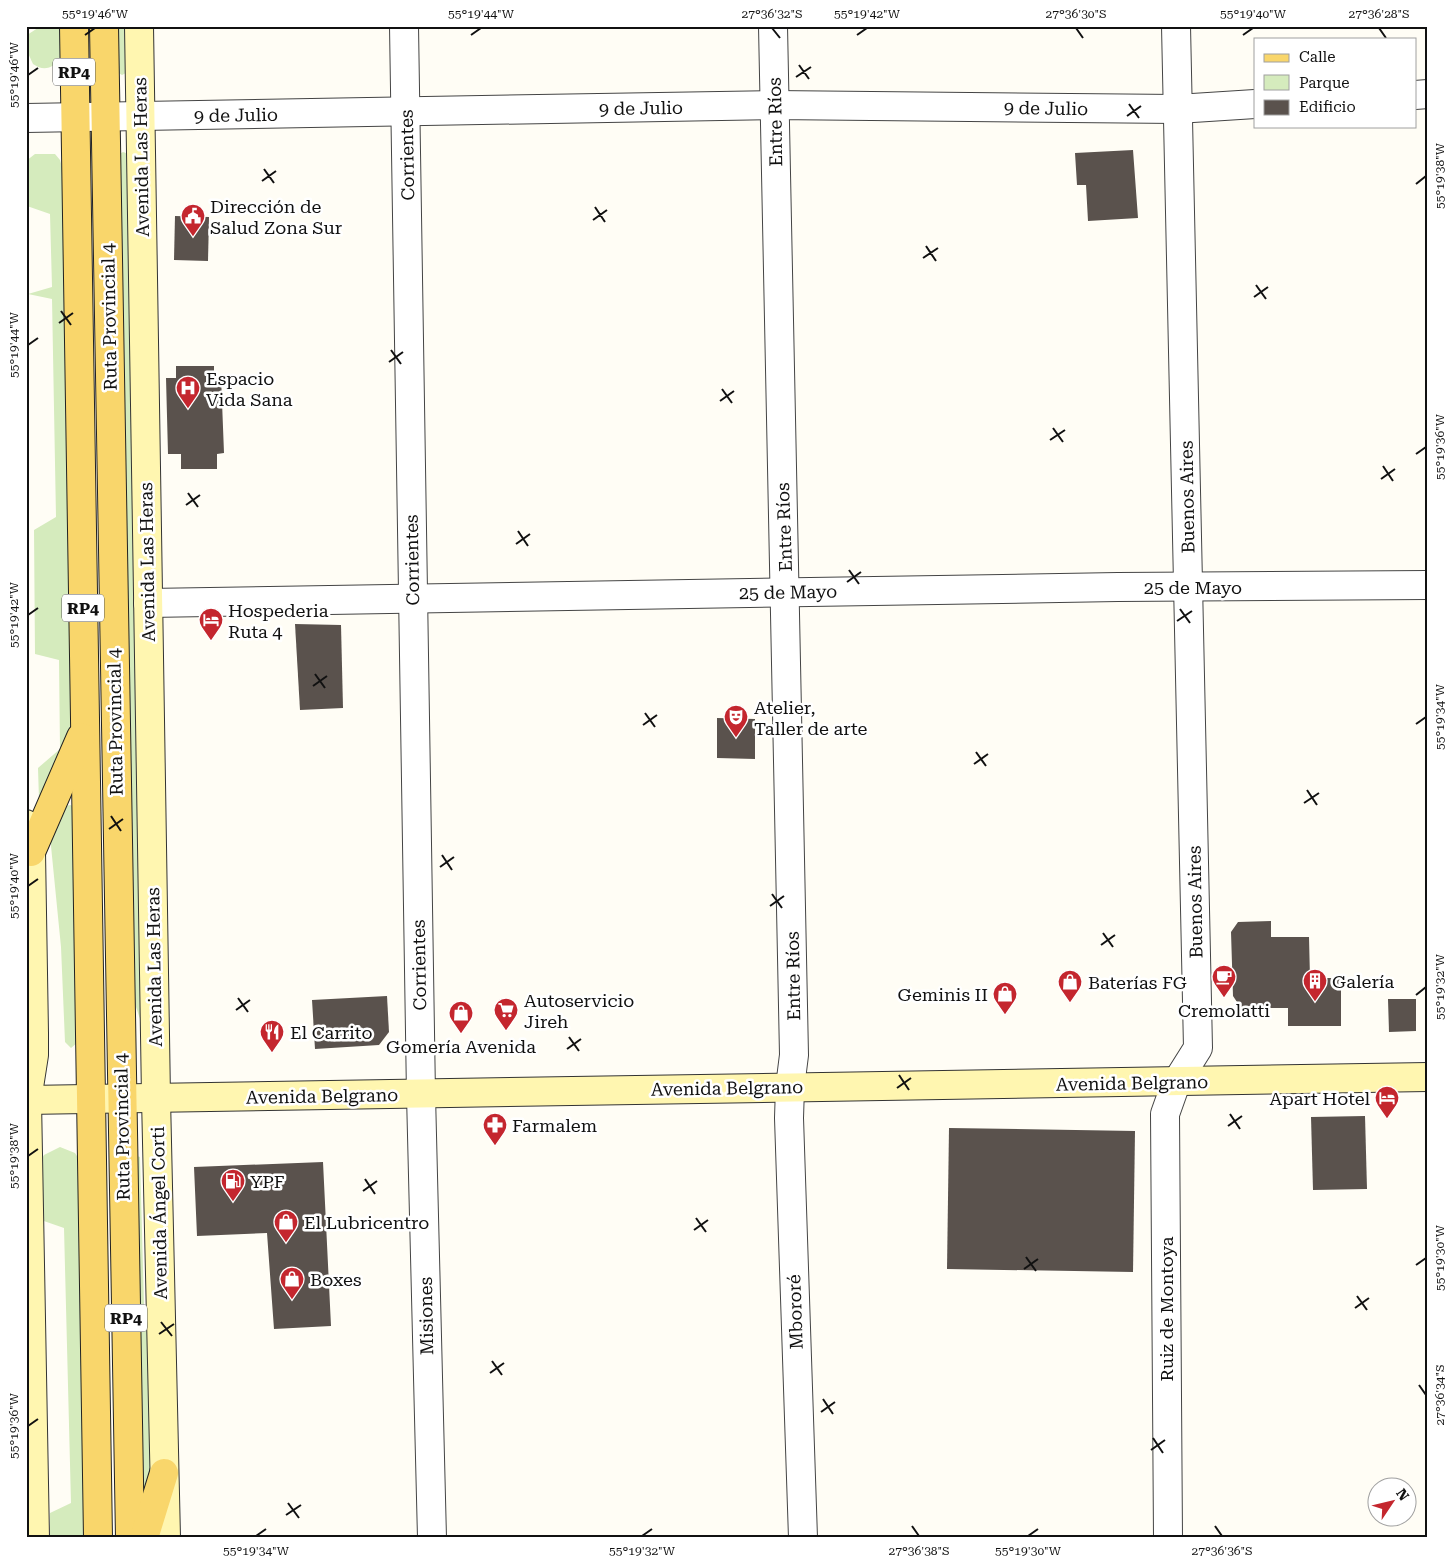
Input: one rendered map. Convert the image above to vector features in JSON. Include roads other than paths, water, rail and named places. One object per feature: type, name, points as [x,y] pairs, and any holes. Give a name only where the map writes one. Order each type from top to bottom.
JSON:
[{"type":"main road","name":"Ruta Provincial 4","points":[[74,26],[98,1538]]},
{"type":"main road","name":"Ruta Provincial 4","points":[[104,26],[130,1538]]},
{"type":"main road","name":"Avenida Las Heras","points":[[139,26],[156,1098]]},
{"type":"main road","points":[[28,852],[85,729]]},
{"type":"main road","points":[[26,824],[34,1048],[27,1100],[35,1538]]},
{"type":"main road","name":"Avenida Belgrano","points":[[27,1100],[1428,1077]]},
{"type":"main road","name":"Avenida Ángel Corti","points":[[156,1098],[166,1538]]},
{"type":"main road","points":[[144,1538],[164,1474]]},
{"type":"street","name":"Corrientes","points":[[404,26],[421,1095]]},
{"type":"street","name":"Entre Ríos","points":[[773,26],[794,1055],[790,1087]]},
{"type":"street","name":"Buenos Aires","points":[[1176,26],[1198,1048],[1176,1082]]},
{"type":"street","name":"9 de Julio","points":[[26,118],[406,113],[774,105],[1177,109],[1254,104]]},
{"type":"street","name":"25 de Mayo","points":[[148,603],[1428,585]]},
{"type":"street","name":"Ruiz de Montoya","points":[[1168,1538],[1165,1114],[1176,1082]]},
{"type":"street","name":"Mbororé","points":[[790,1087],[803,1538]]},
{"type":"street","name":"Misiones","points":[[421,1095],[432,1538]]},
{"type":"place","name":"Dirección de Salud Zona Sur","points":[[193,237]]},
{"type":"place","name":"Espacio Vida Sana","points":[[188,409]]},
{"type":"place","name":"Hospederia Ruta 4","points":[[211,641]]},
{"type":"place","name":"Atelier, Taller de arte","points":[[736,738]]},
{"type":"place","name":"Cremolatti","points":[[1224,998]]},
{"type":"place","name":"Galería","points":[[1315,1002]]},
{"type":"place","name":"Baterías FG","points":[[1070,1003]]},
{"type":"place","name":"Geminis II","points":[[1005,1015]]},
{"type":"place","name":"Autoservicio Jireh","points":[[506,1031]]},
{"type":"place","name":"Gomería Avenida","points":[[461,1034]]},
{"type":"place","name":"El Carrito","points":[[272,1053]]},
{"type":"place","name":"Apart Hotel","points":[[1387,1119]]},
{"type":"place","name":"Farmalem","points":[[495,1146]]},
{"type":"place","name":"YPF","points":[[233,1202]]},
{"type":"place","name":"El Lubricentro","points":[[286,1243]]},
{"type":"place","name":"Boxes","points":[[292,1300]]}]
